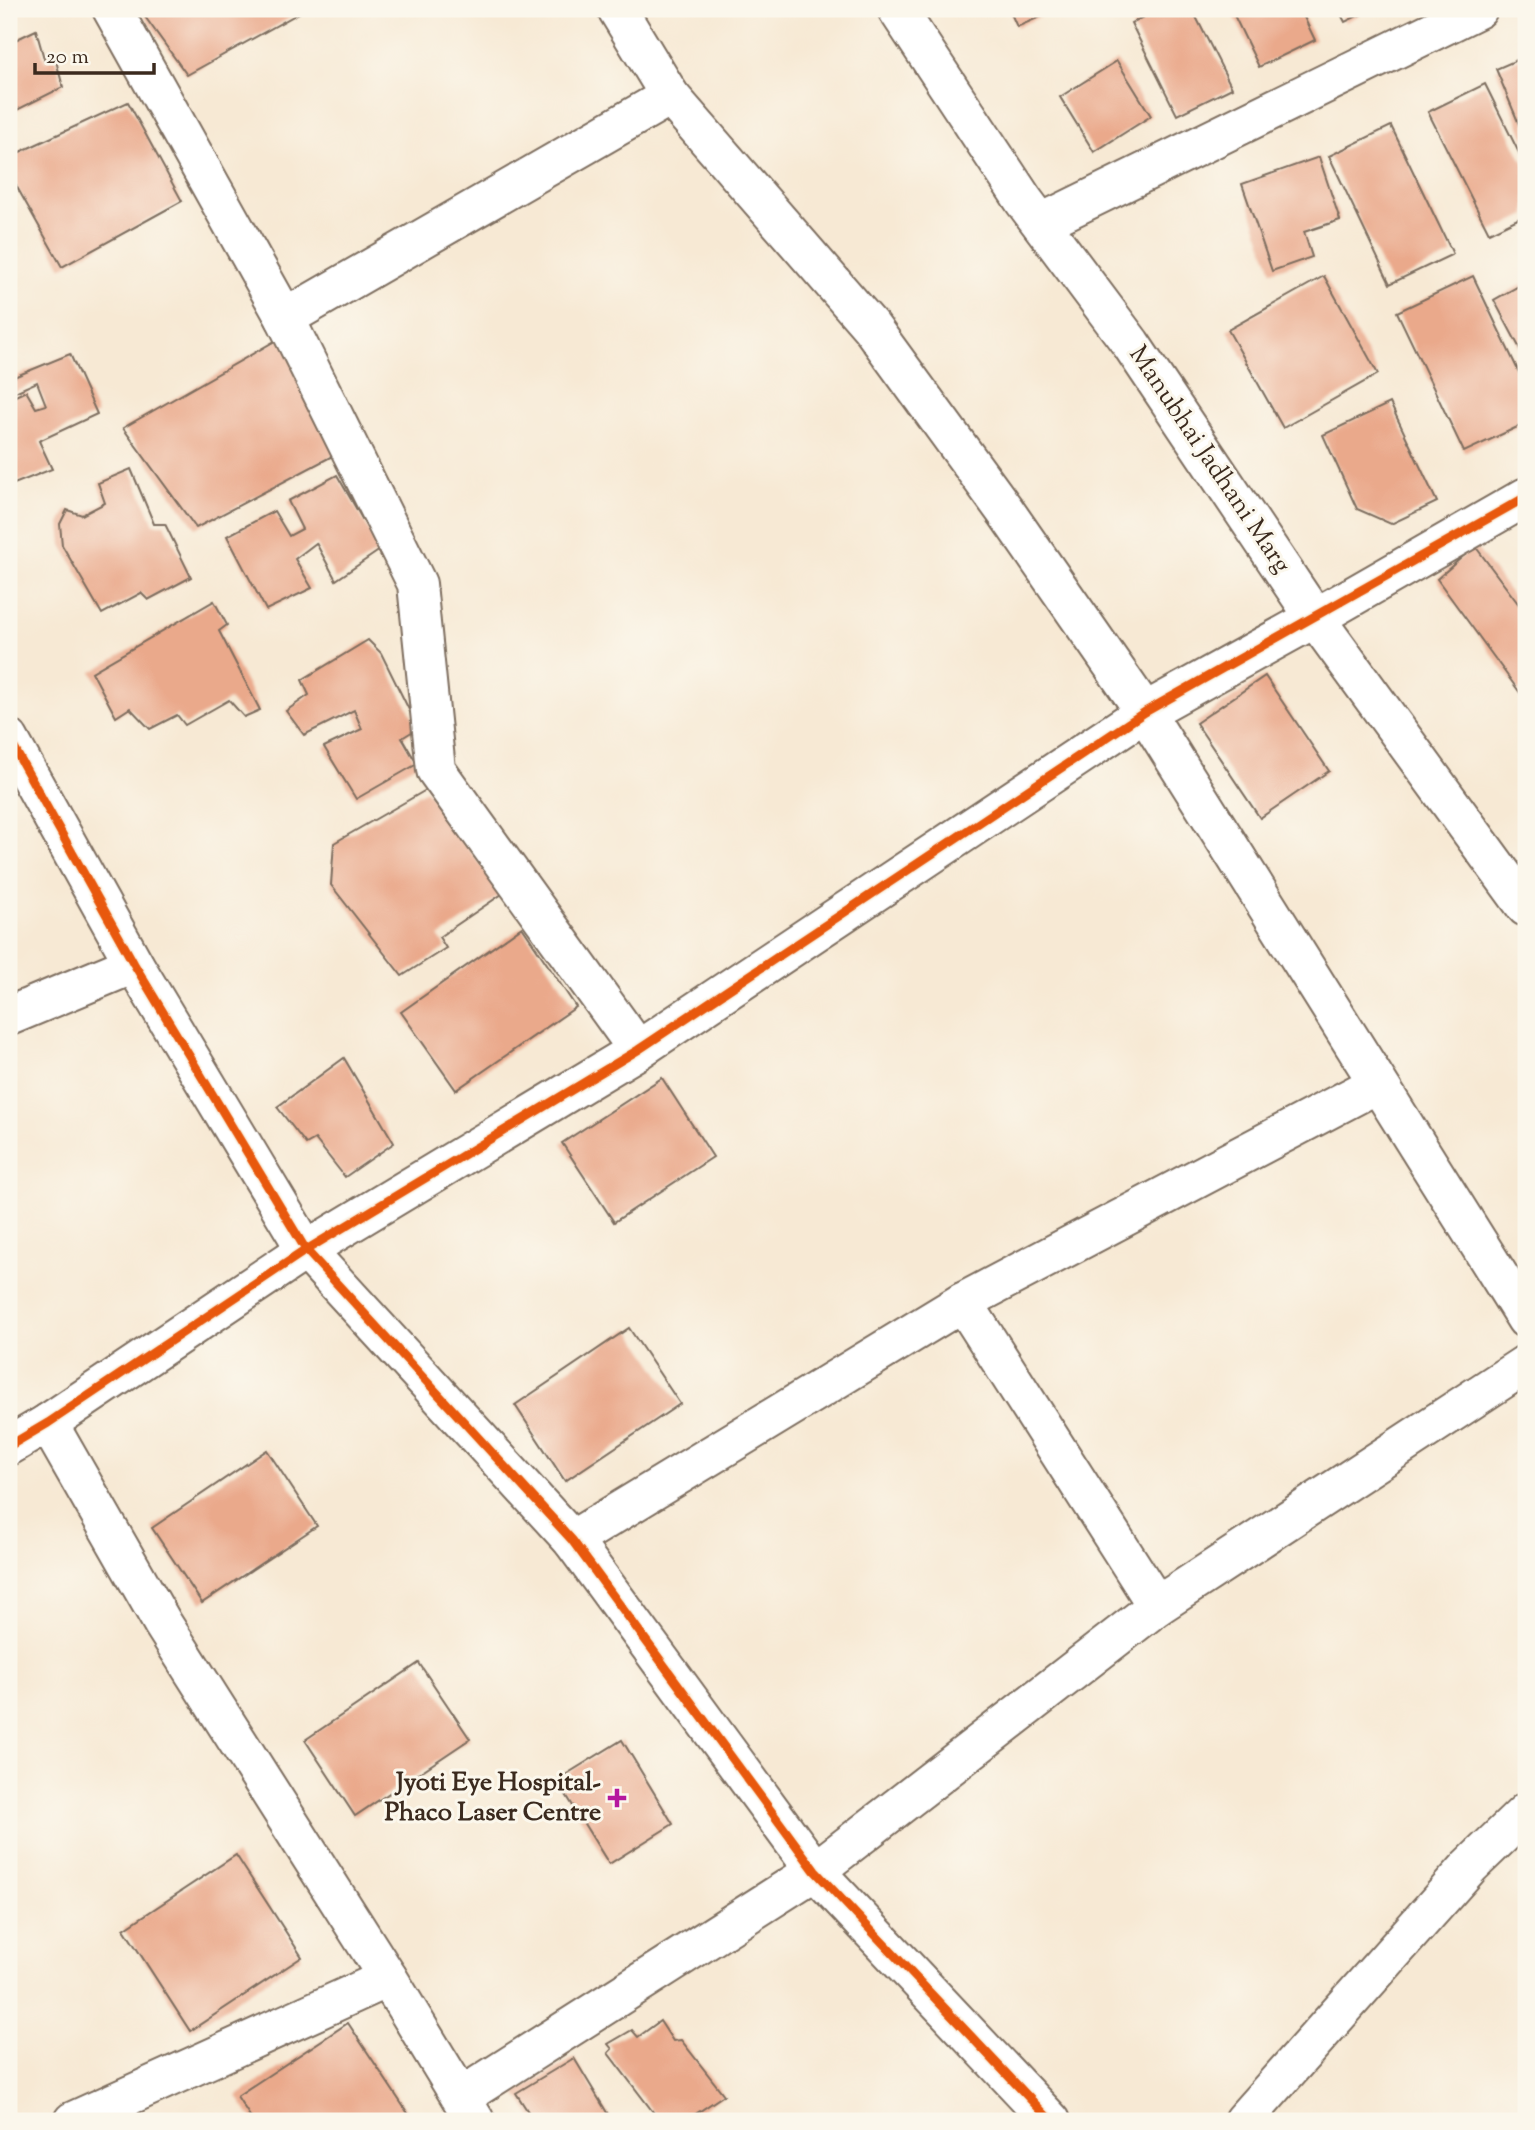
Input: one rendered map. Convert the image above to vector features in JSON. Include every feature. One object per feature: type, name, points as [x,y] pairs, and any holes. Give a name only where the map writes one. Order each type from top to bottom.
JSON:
[{"type":"street","points":[[113,9],[285,318],[417,584],[436,770],[638,1050]]},
{"type":"street","points":[[617,9],[670,96],[871,327],[1006,512],[1145,712],[1526,1319]]},
{"type":"street","name":"Manubhai Jadhani Marg","points":[[897,9],[1041,223],[1131,344],[1315,618],[1526,907]]},
{"type":"street","points":[[1041,223],[1478,9]]},
{"type":"street","points":[[285,318],[670,96]]},
{"type":"street","points":[[9,1446],[48,1423],[306,1250],[638,1050],[1145,712],[1526,498]]},
{"type":"street","points":[[9,739],[134,964],[306,1250],[572,1540],[815,1871],[1051,2121]]},
{"type":"street","points":[[9,1016],[134,964]]},
{"type":"street","points":[[572,1540],[962,1302],[1377,1084]]},
{"type":"street","points":[[962,1302],[1157,1606]]},
{"type":"street","points":[[48,1423],[163,1624],[468,2109],[815,1871],[1157,1606],[1526,1364]]},
{"type":"street","points":[[1243,2121],[1470,1866],[1526,1812]]},
{"type":"street","points":[[73,2121],[388,1978]]},
{"type":"building","points":[[156,9],[306,9],[187,75],[143,14]]},
{"type":"building","points":[[1009,9],[1058,9],[1017,27]]},
{"type":"building","points":[[1159,9],[1192,9],[1232,88],[1177,115],[1131,23]]},
{"type":"building","points":[[1231,9],[1311,9],[1302,13],[1315,40],[1259,67]]},
{"type":"building","points":[[1338,9],[1372,9],[1345,22]]},
{"type":"building","points":[[36,30],[45,62],[55,57],[63,87],[9,114],[9,43]]},
{"type":"building","points":[[1526,56],[1526,141],[1496,69]]},
{"type":"building","points":[[1117,61],[1151,116],[1094,152],[1060,97]]},
{"type":"building","points":[[1485,84],[1526,167],[1526,215],[1489,233],[1428,112]]},
{"type":"building","points":[[128,102],[182,201],[62,267],[9,173],[9,157]]},
{"type":"building","points":[[1391,126],[1453,254],[1390,284],[1329,156]]},
{"type":"building","points":[[1319,157],[1340,220],[1304,232],[1312,257],[1272,271],[1242,184]]},
{"type":"building","points":[[1324,276],[1378,374],[1283,428],[1228,330]]},
{"type":"building","points":[[1473,276],[1526,387],[1526,423],[1464,452],[1397,312]]},
{"type":"building","points":[[1526,282],[1526,360],[1494,300]]},
{"type":"building","points":[[282,337],[340,452],[196,528],[123,428]]},
{"type":"building","points":[[70,354],[97,414],[39,441],[52,469],[9,486],[9,399],[26,391],[36,408],[46,405],[37,382],[13,393],[9,379]]},
{"type":"building","points":[[1390,403],[1437,502],[1391,524],[1357,509],[1323,435]]},
{"type":"building","points":[[131,469],[154,524],[165,524],[191,577],[148,600],[141,593],[102,614],[62,545],[60,524],[67,510],[82,515],[105,503],[98,483]]},
{"type":"building","points":[[337,475],[380,550],[336,580],[316,543],[295,559],[312,588],[266,610],[227,536],[274,511],[289,536],[302,529],[288,501]]},
{"type":"building","points":[[1475,546],[1526,614],[1526,701],[1437,579]]},
{"type":"building","points":[[214,601],[227,625],[219,631],[260,710],[244,717],[229,700],[185,725],[177,715],[150,729],[130,708],[116,717],[92,672]]},
{"type":"building","points":[[368,640],[381,653],[418,728],[402,738],[417,764],[356,799],[324,747],[362,729],[354,710],[304,735],[286,711],[309,695],[302,680]]},
{"type":"building","points":[[1265,676],[1329,771],[1260,818],[1196,723]]},
{"type":"building","points":[[426,790],[502,894],[439,937],[446,948],[402,976],[331,885],[334,843]]},
{"type":"building","points":[[522,927],[576,1007],[456,1090],[401,1012]]},
{"type":"building","points":[[344,1058],[394,1143],[345,1177],[315,1139],[306,1144],[277,1107]]},
{"type":"building","points":[[662,1078],[713,1157],[614,1222],[562,1143]]},
{"type":"building","points":[[629,1328],[680,1404],[565,1481],[515,1405]]},
{"type":"building","points":[[267,1450],[317,1526],[202,1603],[152,1528]]},
{"type":"building","points":[[419,1663],[470,1739],[355,1816],[305,1740]]},
{"type":"building","points":[[622,1740],[673,1824],[609,1864],[557,1780]]},
{"type":"building","points":[[236,1855],[302,1957],[190,2031],[124,1929]]},
{"type":"building","points":[[660,2021],[673,2041],[681,2040],[724,2095],[685,2121],[660,2121],[608,2053],[612,2049],[608,2044],[632,2030],[638,2037]]},
{"type":"building","points":[[348,2023],[413,2121],[253,2121],[237,2096]]},
{"type":"building","points":[[574,2058],[612,2121],[534,2121],[516,2093]]},
{"type":"cycle path","points":[[9,1446],[48,1423],[306,1250],[638,1050],[1145,712],[1526,497]]},
{"type":"cycle path","points":[[9,739],[134,964],[306,1250],[572,1540],[815,1871],[1051,2121]]},
{"type":"place","name":"Jyoti Eye Hospital- Phaco Laser Centre","points":[[617,1798]]}]
